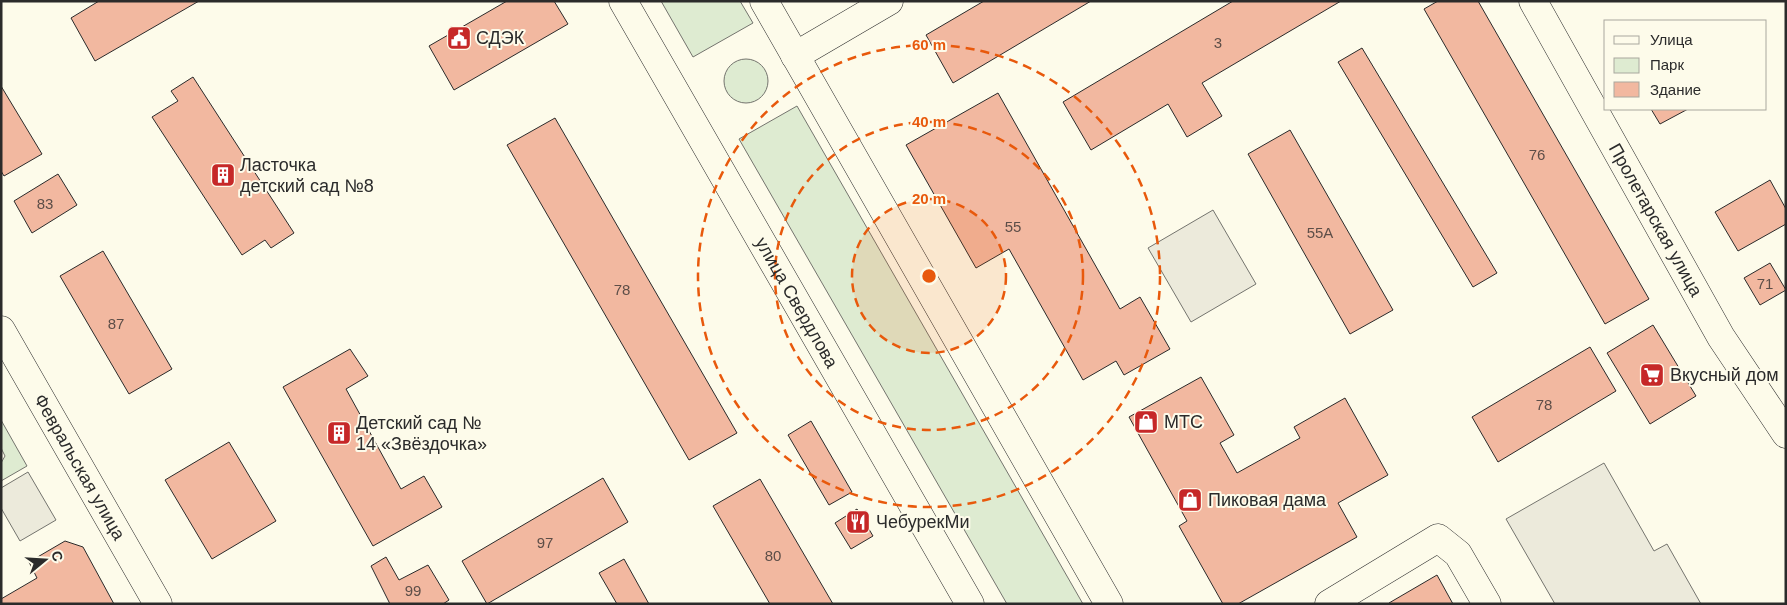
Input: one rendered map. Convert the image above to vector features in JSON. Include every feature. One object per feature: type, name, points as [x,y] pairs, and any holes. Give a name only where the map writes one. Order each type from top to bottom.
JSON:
[{"type":"main road","name":"улица Свердлова","points":[[623,1],[970,604]]},
{"type":"main road","points":[[764,1],[1109,604]]},
{"type":"main road","points":[[795,56],[889,1]]},
{"type":"main road","name":"Пролетарская улица","points":[[1533,1],[1721,337],[1786,434]]},
{"type":"main road","name":"Февральская улица","points":[[1,330],[158,604]]},
{"type":"main road","points":[[1329,604],[1438,538],[1458,554],[1487,604]]},
{"type":"green space","points":[[661,1],[740,1],[753,23],[693,57]]},
{"type":"green space","points":[[750,59],[762,65],[767,72],[767,90],[762,97],[755,102],[742,103],[734,100],[727,93],[724,77],[727,69],[734,62]]},
{"type":"green space","points":[[797,106],[1083,604],[1007,604],[739,139]]},
{"type":"green space","points":[[1,420],[27,466],[1,481],[1,463],[5,456],[1,448]]},
{"type":"shaded area","points":[[1213,210],[1256,284],[1191,322],[1148,248]]},
{"type":"shaded area","points":[[1604,463],[1654,551],[1667,544],[1701,604],[1555,604],[1506,519]]},
{"type":"shaded area","points":[[28,472],[56,520],[20,541],[1,508],[1,488]]},
{"type":"building","points":[[99,1],[199,1],[95,61],[71,18]]},
{"type":"building","points":[[507,1],[554,1],[568,24],[454,90],[429,46]]},
{"type":"building","points":[[984,1],[1091,1],[953,83],[926,35]]},
{"type":"building","points":[[1233,1],[1341,1],[1202,83],[1222,116],[1187,137],[1168,104],[1091,150],[1063,102]]},
{"type":"building","points":[[1438,1],[1478,1],[1649,299],[1605,324],[1424,9]]},
{"type":"building","points":[[1362,48],[1497,273],[1473,287],[1338,62]]},
{"type":"building","name":"Ласточка детский сад №8","points":[[193,77],[294,233],[271,248],[265,240],[242,255],[152,117],[178,101],[171,91]]},
{"type":"building","points":[[1,86],[42,154],[4,176],[1,171]]},
{"type":"building","points":[[998,93],[1120,309],[1140,297],[1170,349],[1124,375],[1116,361],[1083,380],[1009,249],[976,268],[906,145]]},
{"type":"building","points":[[1652,110],[1686,110],[1660,124]]},
{"type":"building","points":[[555,118],[737,433],[689,460],[507,145]]},
{"type":"building","points":[[1290,130],[1393,310],[1350,334],[1248,154]]},
{"type":"building","points":[[58,174],[77,205],[32,233],[14,201]]},
{"type":"building","points":[[1770,180],[1786,209],[1786,224],[1738,251],[1715,212]]},
{"type":"building","points":[[103,251],[172,369],[129,394],[60,276]]},
{"type":"building","points":[[1770,263],[1786,290],[1760,305],[1744,278]]},
{"type":"building","name":"Вкусный дом","points":[[1653,325],[1696,396],[1650,424],[1607,353]]},
{"type":"building","points":[[1590,347],[1616,391],[1498,462],[1472,417]]},
{"type":"building","name":"Детский сад № 14 «Звёздочка»","points":[[350,349],[368,376],[346,389],[401,489],[424,476],[442,507],[373,546],[283,387]]},
{"type":"building","points":[[1201,377],[1234,435],[1220,443],[1237,473],[1300,438],[1294,427],[1345,398],[1388,475],[1338,503],[1357,537],[1238,604],[1223,604],[1179,526],[1187,521],[1129,417]]},
{"type":"building","points":[[811,421],[852,492],[829,505],[788,435]]},
{"type":"building","points":[[229,442],[276,521],[212,559],[165,480]]},
{"type":"building","points":[[603,478],[628,522],[487,604],[462,561]]},
{"type":"building","points":[[760,479],[833,604],[770,604],[713,506]]},
{"type":"building","points":[[857,509],[873,536],[851,549],[835,523]]},
{"type":"building","points":[[65,541],[83,547],[114,604],[1,604],[1,599],[37,578],[29,562]]},
{"type":"building","points":[[386,557],[399,580],[428,565],[449,600],[443,604],[390,604],[371,566]]},
{"type":"building","points":[[624,559],[649,604],[617,604],[599,573]]},
{"type":"building","points":[[1437,575],[1453,604],[1389,604],[1389,603]]},
{"type":"place","name":"СДЭК","points":[[459,38]]},
{"type":"place","name":"Ласточка детский сад №8","points":[[223,175]]},
{"type":"place","name":"Вкусный дом","points":[[1652,375]]},
{"type":"place","name":"МТС","points":[[1146,422]]},
{"type":"place","name":"Детский сад № 14 «Звёздочка»","points":[[339,433]]},
{"type":"place","name":"Пиковая дама","points":[[1190,500]]},
{"type":"place","name":"ЧебурекМи","points":[[858,522]]}]
